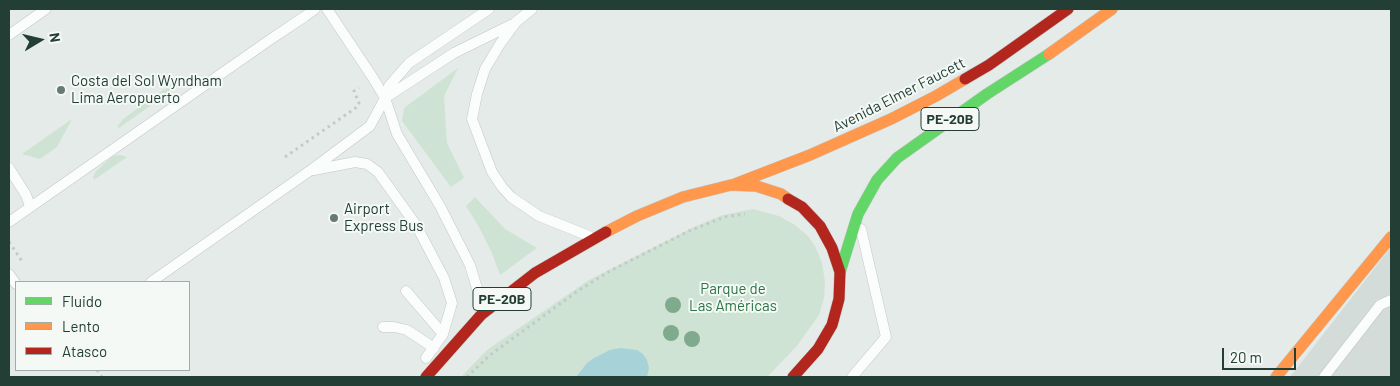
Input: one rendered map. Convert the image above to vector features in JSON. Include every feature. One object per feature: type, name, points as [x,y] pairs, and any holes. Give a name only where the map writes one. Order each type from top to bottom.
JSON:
[{"type":"main road","name":"Avenida Elmer Faucett","points":[[731,185],[810,156],[936,96],[989,65],[1068,9]]},
{"type":"main road","name":"PE-20B","points":[[796,377],[818,349],[832,325],[839,299],[840,272],[858,214],[877,180],[897,158],[928,135],[1039,61],[1112,9]]},
{"type":"main road","name":"PE-20B","points":[[426,377],[481,315],[535,273],[593,238],[637,216],[683,197],[731,185],[756,186],[781,194],[802,207],[820,226],[832,248],[840,272]]},
{"type":"main road","points":[[1276,377],[1391,237]]},
{"type":"lane","points":[[9,35],[46,9]]},
{"type":"lane","points":[[9,222],[315,9]]},
{"type":"lane","points":[[327,9],[374,78],[385,98],[397,134],[440,206],[470,264],[481,315]]},
{"type":"lane","points":[[152,281],[311,170],[370,126],[385,98],[389,86],[409,63],[489,9]]},
{"type":"lane","points":[[385,98],[454,52],[516,22],[532,9]]},
{"type":"lane","points":[[516,22],[500,44],[486,69],[477,94],[472,119],[492,172],[511,197],[539,216],[593,238]]},
{"type":"lane","points":[[311,170],[355,162],[367,164],[378,172],[416,225],[444,278],[452,303],[443,334],[422,362],[417,377]]},
{"type":"lane","points":[[9,168],[26,195],[30,206]]},
{"type":"lane","points":[[852,377],[886,337],[858,214]]},
{"type":"lane","points":[[406,291],[443,334]]},
{"type":"lane","points":[[1324,377],[1380,305],[1391,300]]},
{"type":"lane","points":[[383,327],[407,330],[434,348]]},
{"type":"path","points":[[285,157],[356,107],[359,103],[354,91],[374,78]]},
{"type":"path","points":[[467,377],[490,355],[579,290],[610,271],[689,231],[724,217],[751,214]]},
{"type":"shaded area","points":[[1391,247],[1391,377],[1290,377]]},
{"type":"green space","points":[[458,68],[444,96],[447,143],[464,178],[451,187],[402,121],[404,108]]},
{"type":"green space","points":[[176,84],[178,86],[119,128],[117,127],[123,119],[163,90]]},
{"type":"green space","points":[[72,119],[57,147],[40,159],[22,154]]},
{"type":"green space","points":[[113,156],[127,157],[94,180],[93,177],[96,171]]},
{"type":"green space","points":[[475,197],[505,229],[537,248],[500,275],[492,253],[466,206]]},
{"type":"green space","name":"Parque de Las Américas","points":[[753,209],[779,216],[795,225],[808,236],[816,248],[822,263],[825,282],[824,298],[819,315],[796,347],[767,377],[461,377],[487,350],[589,280],[692,228],[723,215]]},
{"type":"water","points":[[620,348],[637,350],[643,354],[649,368],[647,377],[576,377],[587,363],[594,358],[610,350]]},
{"type":"traffic: fast","points":[[840,272],[858,214],[877,180],[897,158],[987,94],[1049,54]]},
{"type":"traffic: slow","points":[[1049,54],[1112,9]]},
{"type":"traffic: slow","points":[[735,184],[810,155],[891,119],[965,79]]},
{"type":"traffic: slow","points":[[606,232],[637,216],[683,197],[731,185],[756,186],[781,194],[788,199]]},
{"type":"traffic: slow","points":[[1276,377],[1391,237]]},
{"type":"traffic: jam","points":[[965,79],[989,65],[1068,9]]},
{"type":"traffic: jam","points":[[788,199],[802,207],[820,226],[832,248],[840,272],[839,299],[832,325],[818,349],[793,377]]},
{"type":"traffic: jam","points":[[426,377],[481,315],[535,273],[606,232]]},
{"type":"place","name":"Costa del Sol Wyndham Lima Aeropuerto","points":[[61,90]]},
{"type":"place","name":"Airport Express Bus","points":[[334,218]]}]
